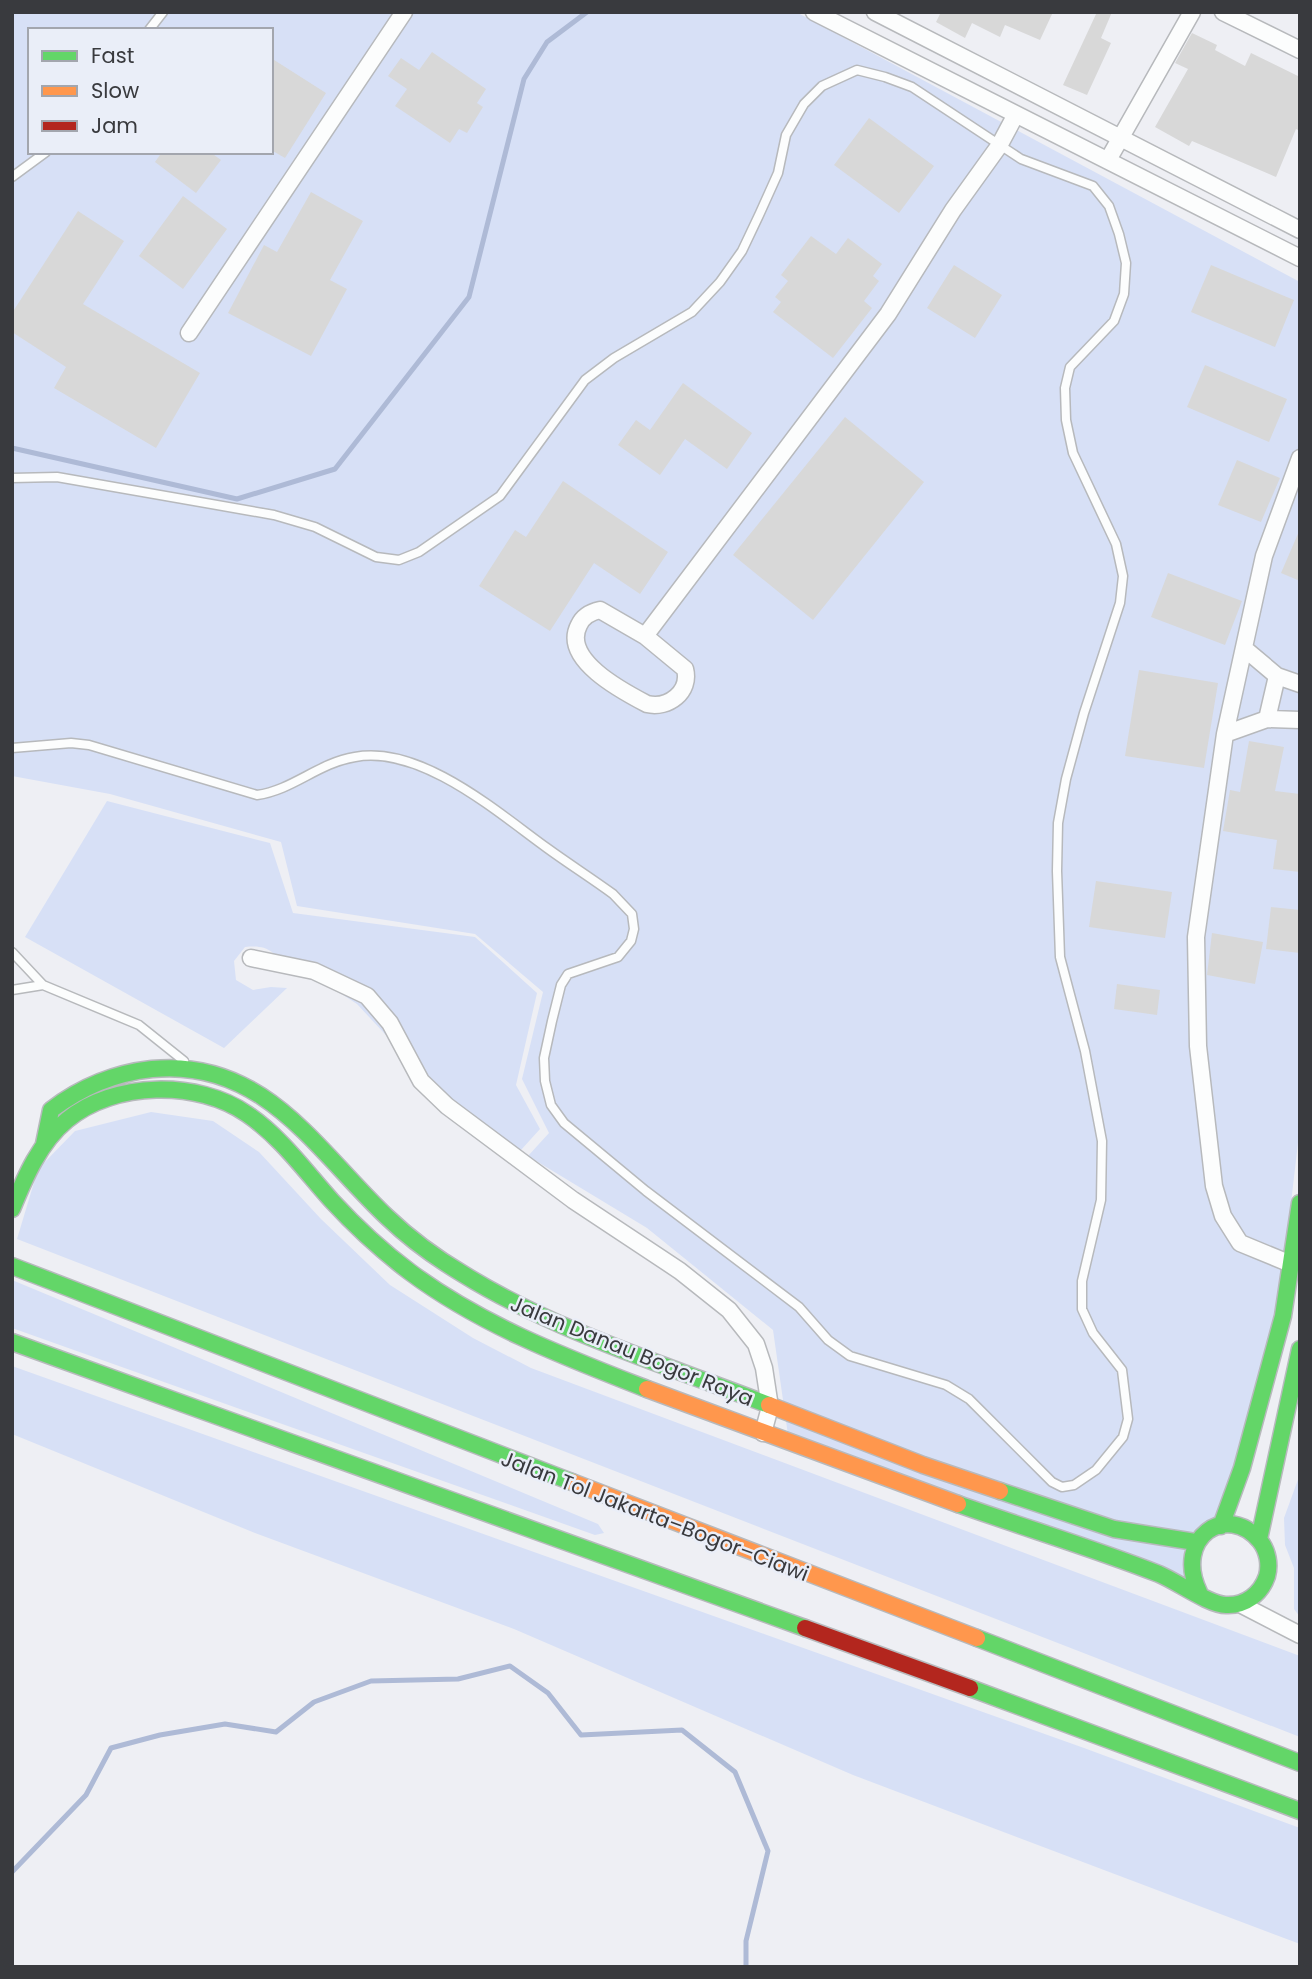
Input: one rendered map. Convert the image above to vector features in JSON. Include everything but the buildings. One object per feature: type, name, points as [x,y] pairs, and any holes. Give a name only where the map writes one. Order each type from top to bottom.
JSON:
[{"type":"main road","name":"Jalan Danau Bogor Raya","points":[[43,1147],[51,1110],[80,1089],[116,1075],[149,1068],[191,1067],[243,1082],[269,1098],[310,1135],[388,1219],[436,1256],[495,1294],[544,1318],[923,1465],[1114,1529],[1195,1542]]},
{"type":"main road","name":"Jalan Danau Bogor Raya","points":[[12,1209],[43,1147],[69,1118],[117,1098],[158,1091],[192,1091],[223,1100],[245,1113],[270,1134],[345,1215],[391,1256],[443,1295],[545,1348],[762,1433],[1127,1563],[1199,1592]]},
{"type":"main road","points":[[1220,1526],[1242,1468],[1283,1316],[1300,1203]]},
{"type":"main road","name":"Jalan Tol Jakarta–Bogor–Ciawi","points":[[12,1266],[1128,1699],[1300,1763]]},
{"type":"main road","points":[[12,1342],[964,1685],[1300,1811]]},
{"type":"main road","points":[[1259,1539],[1300,1349]]},
{"type":"main road","points":[[1220,1526],[1242,1527],[1259,1539],[1268,1557],[1267,1576],[1257,1593],[1240,1604],[1222,1605],[1199,1592],[1188,1568],[1195,1542],[1203,1534],[1220,1526]]},
{"type":"main road","points":[[1128,1699],[1276,1736]]},
{"type":"street","points":[[189,333],[404,12]]},
{"type":"street","points":[[814,12],[1300,258]]},
{"type":"street","points":[[875,12],[1300,230]]},
{"type":"street","points":[[1108,160],[1192,12]]},
{"type":"street","points":[[1223,12],[1300,50]]},
{"type":"street","points":[[645,636],[724,536],[888,314],[953,210],[999,146],[1015,116]]},
{"type":"street","points":[[1291,1264],[1240,1242],[1223,1216],[1214,1186],[1198,1046],[1196,937],[1225,734],[1264,556],[1300,458]]},
{"type":"street","points":[[600,610],[645,636],[675,658],[686,673],[679,695],[666,705],[647,704],[633,697],[585,663],[574,636],[582,620],[600,610]]},
{"type":"street","points":[[1245,649],[1277,676],[1300,684]]},
{"type":"street","points":[[1267,719],[1277,676]]},
{"type":"street","points":[[1225,734],[1267,719],[1300,720]]},
{"type":"street","points":[[251,958],[314,971],[368,996],[390,1023],[421,1081],[440,1099],[573,1200],[680,1271],[744,1324],[756,1344],[770,1407],[762,1433]]},
{"type":"street","points":[[1240,1604],[1300,1635]]},
{"type":"lane","points":[[151,28],[163,12]]},
{"type":"lane","points":[[12,478],[57,477],[274,515],[315,527],[376,557],[399,560],[419,552],[500,496],[585,380],[614,358],[692,312],[720,282],[742,250],[778,173],[786,135],[804,104],[822,86],[857,70],[884,76],[912,87],[1021,159],[1093,186],[1109,206],[1126,264],[1124,294],[1114,321],[1070,367],[1065,388],[1066,420],[1073,453],[1116,544],[1123,576],[1120,603],[1084,713],[1066,779],[1058,823],[1057,852],[1060,957],[1085,1051],[1102,1141],[1101,1200],[1082,1281],[1082,1309],[1093,1333],[1122,1370],[1127,1391],[1128,1419],[1123,1437],[1110,1455],[1083,1481],[1062,1487],[1041,1474],[970,1399],[946,1385],[850,1356],[828,1340],[799,1307],[646,1191],[564,1123],[551,1105],[545,1081],[544,1058],[561,985],[568,974],[577,969],[608,961],[626,950],[635,929],[632,914],[626,905],[603,887],[488,806],[437,774],[381,755],[354,757],[328,764],[284,789],[257,795],[89,746],[71,743],[12,748]]},
{"type":"lane","points":[[12,177],[43,154]]},
{"type":"lane","points":[[12,952],[43,985],[139,1025],[191,1067]]},
{"type":"lane","points":[[12,990],[43,985]]},
{"type":"shaded area","points":[[12,12],[796,12],[1300,282],[1299,1134],[1270,1384],[1218,1526],[1204,1533],[1199,1592],[789,1442],[773,1330],[647,1228],[528,1156],[549,1133],[522,1079],[543,992],[475,934],[297,906],[281,842],[110,794],[12,776]]},
{"type":"shaded area","points":[[107,801],[270,843],[293,913],[475,937],[537,993],[516,1085],[540,1129],[521,1150],[436,1089],[357,1004],[320,980],[284,968],[273,953],[264,948],[245,947],[234,961],[236,980],[253,990],[287,988],[224,1048],[25,937]]},
{"type":"shaded area","points":[[151,1112],[213,1121],[259,1152],[321,1219],[390,1285],[473,1338],[531,1368],[1300,1656],[1300,1737],[17,1239],[38,1169],[75,1131]]},
{"type":"shaded area","points":[[12,1280],[598,1524],[604,1533],[595,1535],[12,1328]]},
{"type":"shaded area","points":[[12,1366],[1084,1748],[1300,1828],[1300,1944],[853,1775],[514,1629],[255,1533],[12,1434]]},
{"type":"shaded area","points":[[1300,1474],[1300,1617],[1294,1609],[1294,1568],[1285,1545],[1284,1518]]},
{"type":"waterway","points":[[12,448],[237,499],[335,469],[469,297],[524,79],[547,42],[587,12]]},
{"type":"waterway","points":[[12,1872],[86,1795],[111,1748],[160,1735],[225,1724],[276,1732],[314,1702],[371,1681],[458,1679],[510,1666],[548,1693],[581,1735],[682,1730],[735,1772],[768,1851],[746,1941],[746,1967]]},
{"type":"traffic: fast","points":[[44,1144],[51,1110],[74,1094],[112,1078],[152,1069],[191,1069],[226,1078],[257,1093],[285,1114],[396,1225],[463,1274],[499,1295],[574,1330],[769,1405]]},
{"type":"traffic: fast","points":[[12,1209],[41,1149],[57,1129],[86,1107],[132,1092],[181,1091],[205,1095],[227,1103],[259,1123],[379,1247],[437,1291],[524,1338],[647,1389]]},
{"type":"traffic: fast","points":[[1221,1526],[1242,1468],[1283,1316],[1300,1203]]},
{"type":"traffic: fast","points":[[12,1266],[572,1482]]},
{"type":"traffic: fast","points":[[12,1342],[805,1628]]},
{"type":"traffic: fast","points":[[1259,1539],[1300,1349]]},
{"type":"traffic: fast","points":[[1000,1491],[1114,1529],[1195,1542]]},
{"type":"traffic: fast","points":[[958,1504],[1134,1565],[1167,1578],[1211,1601],[1226,1605],[1246,1601],[1261,1588],[1268,1572],[1268,1563],[1267,1554],[1260,1541],[1247,1529],[1233,1525],[1219,1525],[1207,1531],[1198,1542],[1193,1556],[1193,1573],[1199,1592]]},
{"type":"traffic: fast","points":[[977,1638],[1300,1763]]},
{"type":"traffic: fast","points":[[970,1688],[1300,1811]]},
{"type":"traffic: slow","points":[[647,1389],[958,1504]]},
{"type":"traffic: slow","points":[[769,1405],[923,1465],[1000,1491]]},
{"type":"traffic: slow","points":[[572,1482],[977,1638]]},
{"type":"traffic: jam","points":[[805,1628],[970,1688]]}]
